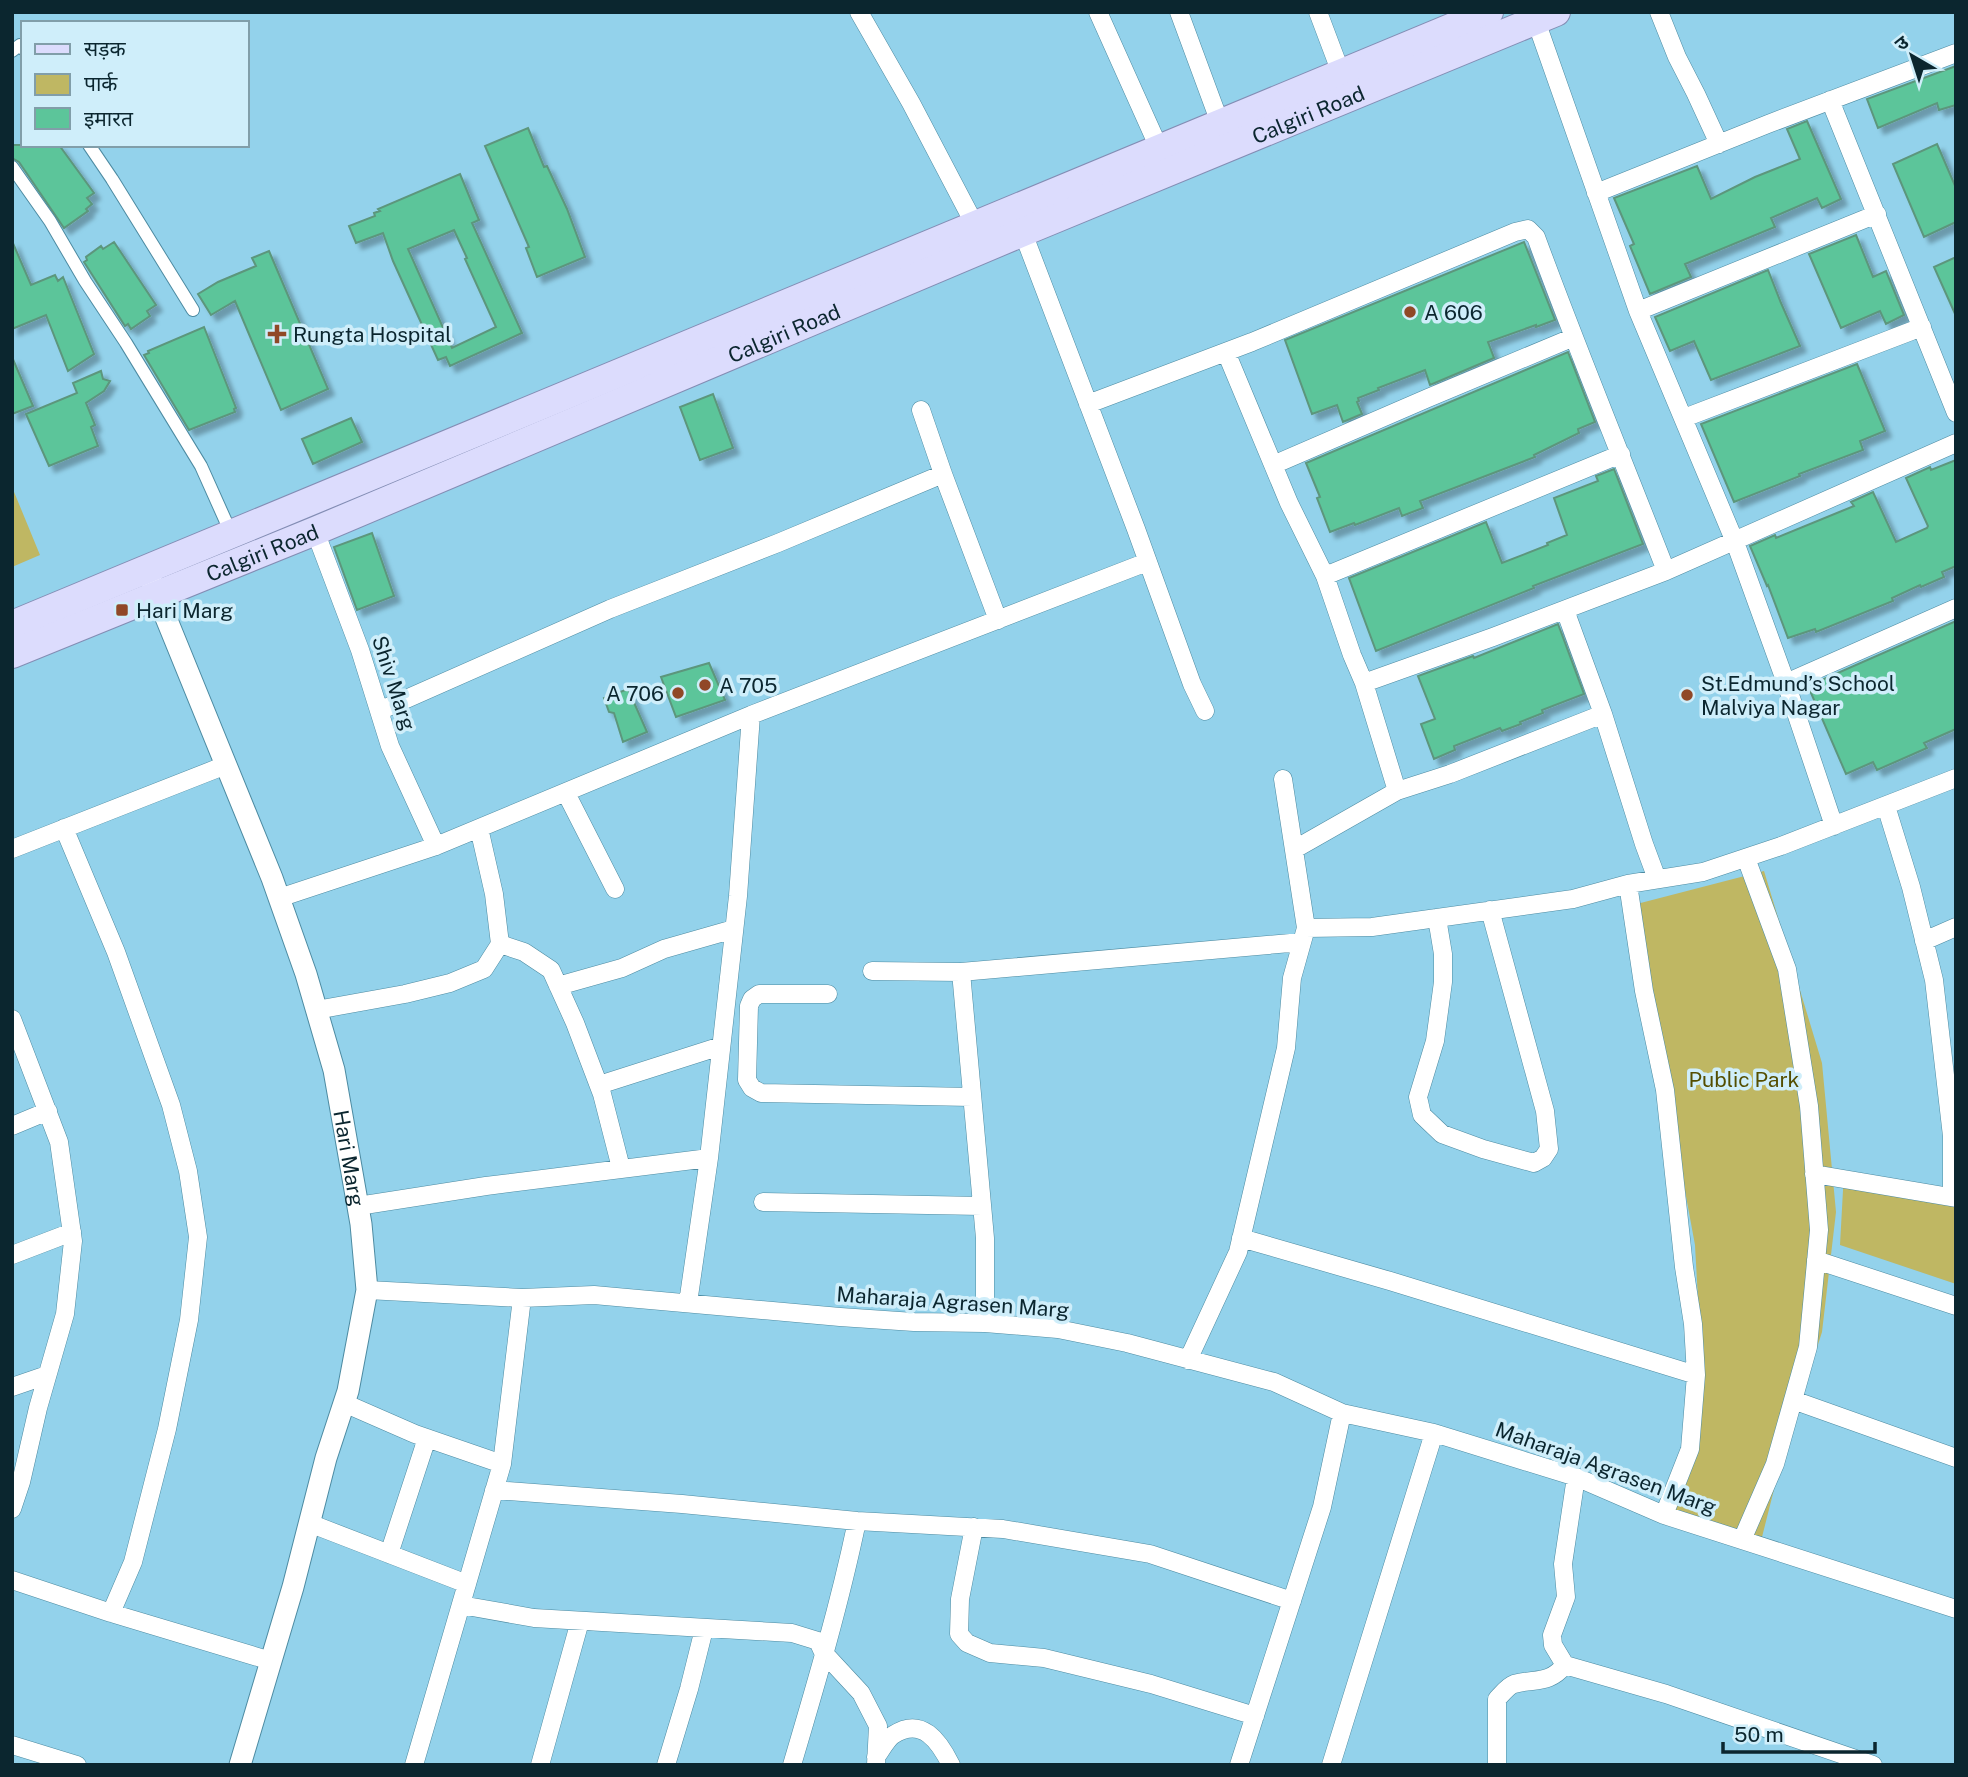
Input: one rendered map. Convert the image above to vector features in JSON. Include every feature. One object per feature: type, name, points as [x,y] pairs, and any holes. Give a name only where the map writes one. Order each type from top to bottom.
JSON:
[{"type":"main road","name":"Calgiri Road","points":[[12,625],[975,225],[1018,220],[1159,148],[1341,73],[1453,19],[1489,12]]},
{"type":"main road","name":"Calgiri Road","points":[[12,654],[315,531],[1018,220],[1546,16]]},
{"type":"street","points":[[859,12],[911,103],[975,225]]},
{"type":"street","points":[[1098,12],[1159,148]]},
{"type":"street","points":[[1179,12],[1220,123]]},
{"type":"street","points":[[1318,12],[1341,73]]},
{"type":"street","points":[[1659,12],[1677,57],[1719,144]]},
{"type":"street","points":[[1546,16],[1596,193],[1638,311],[1735,542],[1834,826]]},
{"type":"street","points":[[1596,193],[1956,53]]},
{"type":"street","points":[[1830,100],[1956,413]]},
{"type":"street","points":[[90,147],[193,310]]},
{"type":"street","points":[[12,167],[50,221],[201,466],[231,533]]},
{"type":"street","points":[[1638,311],[1877,214]]},
{"type":"street","points":[[1018,220],[1192,684],[1205,711]]},
{"type":"street","points":[[1088,404],[1226,352],[1515,232],[1528,229],[1536,237],[1667,571]]},
{"type":"street","points":[[1684,418],[1922,327]]},
{"type":"street","points":[[1273,465],[1574,337]]},
{"type":"street","points":[[1226,352],[1273,465],[1325,576],[1364,683],[1397,791]]},
{"type":"street","points":[[921,410],[998,620]]},
{"type":"street","points":[[1364,683],[1667,571],[1956,443]]},
{"type":"street","points":[[1325,576],[1621,454]]},
{"type":"street","points":[[379,711],[610,609],[943,474]]},
{"type":"street","name":"Shiv Marg","points":[[315,531],[360,650],[390,746],[436,846]]},
{"type":"street","points":[[279,898],[436,846],[751,715],[1147,562]]},
{"type":"street","name":"Hari Marg","points":[[146,569],[279,898],[306,974],[334,1070],[358,1206],[366,1290],[344,1404],[326,1458],[240,1765]]},
{"type":"street","points":[[1786,683],[1956,607]]},
{"type":"street","points":[[1565,610],[1604,714],[1657,879]]},
{"type":"street","points":[[1295,849],[1397,791],[1450,774],[1604,714]]},
{"type":"street","points":[[688,1303],[709,1158],[734,929],[751,715]]},
{"type":"street","points":[[12,849],[226,765]]},
{"type":"street","points":[[872,971],[961,972],[1372,927],[1573,899],[1628,884],[1703,872],[1834,826],[1956,778]]},
{"type":"street","points":[[1188,1360],[1238,1252],[1286,1048],[1292,978],[1304,935],[1295,849],[1283,779]]},
{"type":"street","points":[[566,793],[615,888]]},
{"type":"street","points":[[1814,1174],[1954,1197],[1951,1124],[1934,980],[1911,887],[1886,806]]},
{"type":"street","points":[[64,828],[116,952],[171,1105],[188,1171],[198,1237],[189,1320],[167,1429],[133,1562],[111,1613]]},
{"type":"street","points":[[316,1010],[405,994],[450,983],[484,969],[500,944],[494,894],[479,828]]},
{"type":"street","points":[[1742,1539],[1775,1464],[1808,1347],[1819,1230],[1808,1106],[1787,969],[1746,858]]},
{"type":"street","points":[[1628,884],[1644,991],[1665,1090],[1684,1267],[1693,1324],[1696,1375],[1690,1449],[1664,1515]]},
{"type":"street","points":[[1437,918],[1443,954],[1443,982],[1435,1041],[1418,1097],[1422,1115],[1442,1134],[1534,1163],[1543,1158],[1549,1149],[1545,1111],[1490,910]]},
{"type":"street","points":[[1924,941],[1956,927]]},
{"type":"street","points":[[558,986],[622,968],[664,949],[734,929]]},
{"type":"street","points":[[500,944],[524,952],[551,970],[598,1085],[621,1167]]},
{"type":"street","points":[[961,972],[985,1238],[985,1323]]},
{"type":"street","points":[[828,994],[759,994],[752,999],[749,1006],[747,1080],[752,1088],[761,1093],[972,1097]]},
{"type":"street","points":[[12,1019],[59,1142],[73,1241],[65,1314],[12,1508]]},
{"type":"street","points":[[598,1085],[721,1046]]},
{"type":"street","points":[[12,1126],[48,1111]]},
{"type":"street","points":[[358,1206],[621,1167],[709,1158]]},
{"type":"street","points":[[763,1202],[982,1206]]},
{"type":"street","points":[[12,1255],[72,1232]]},
{"type":"street","points":[[1241,1238],[1696,1375]]},
{"type":"street","points":[[1816,1260],[1956,1306]]},
{"type":"street","name":"Maharaja Agrasen Marg","points":[[366,1290],[522,1298],[594,1295],[763,1312],[1058,1329],[1127,1343],[1274,1382],[1342,1413],[1434,1433],[1576,1477],[1664,1515],[1956,1609]]},
{"type":"street","points":[[414,1765],[502,1464],[522,1298]]},
{"type":"street","points":[[12,1387],[47,1375]]},
{"type":"street","points":[[1793,1400],[1956,1458]]},
{"type":"street","points":[[344,1404],[427,1438],[502,1464]]},
{"type":"street","points":[[1239,1765],[1322,1507],[1342,1413]]},
{"type":"street","points":[[1331,1765],[1434,1433]]},
{"type":"street","points":[[389,1554],[427,1438]]},
{"type":"street","points":[[1576,1477],[1563,1564],[1566,1597],[1552,1634],[1553,1645],[1565,1665],[1667,1695],[1873,1765]]},
{"type":"street","points":[[495,1490],[858,1521],[1003,1529],[1150,1553],[1293,1601]]},
{"type":"street","points":[[793,1765],[844,1584],[858,1521]]},
{"type":"street","points":[[309,1524],[467,1584]]},
{"type":"street","points":[[974,1527],[960,1599],[959,1634],[967,1643],[990,1653],[1044,1658],[1151,1684],[1255,1716]]},
{"type":"street","points":[[12,1580],[271,1661]]},
{"type":"street","points":[[461,1605],[534,1618],[792,1633],[818,1642],[823,1652],[861,1693],[878,1726],[876,1761]]},
{"type":"street","points":[[540,1765],[580,1621]]},
{"type":"street","points":[[666,1765],[704,1629]]},
{"type":"street","points":[[1497,1765],[1497,1699],[1511,1685],[1544,1680],[1558,1674],[1565,1665]]},
{"type":"street","points":[[876,1761],[891,1736],[911,1728],[931,1734],[943,1748],[951,1765]]},
{"type":"street","points":[[12,1745],[77,1765]]},
{"type":"green space","points":[[12,487],[40,555],[12,567]]},
{"type":"green space","name":"Public Park","points":[[1764,871],[1822,1063],[1836,1212],[1822,1332],[1782,1458],[1761,1541],[1667,1507],[1702,1372],[1695,1245],[1629,906]]},
{"type":"green space","points":[[1844,1172],[1956,1190],[1956,1284],[1840,1245]]},
{"type":"building","points":[[1956,66],[1956,105],[1939,110],[1937,103],[1878,128],[1867,99]]},
{"type":"building","points":[[1807,121],[1841,199],[1822,208],[1817,198],[1771,218],[1775,227],[1685,264],[1691,277],[1650,294],[1630,246],[1634,244],[1614,198],[1697,166],[1711,199],[1800,159],[1787,129]]},
{"type":"building","points":[[528,128],[544,167],[547,166],[567,209],[585,257],[537,277],[526,248],[529,247],[485,146]]},
{"type":"building","points":[[1937,144],[1956,188],[1956,222],[1924,237],[1893,164]]},
{"type":"building","points":[[12,145],[60,147],[94,193],[87,198],[92,204],[86,209],[88,211],[64,228],[19,162],[12,158]]},
{"type":"building","points":[[460,174],[479,220],[472,223],[522,333],[450,366],[446,357],[438,360],[383,233],[356,243],[349,226],[375,216],[374,213],[380,211],[378,209]],"holes":[[[454,230],[467,258],[465,259],[496,327],[452,348],[408,249]]]},
{"type":"building","points":[[1856,235],[1873,277],[1886,271],[1904,315],[1886,324],[1880,311],[1841,328],[1809,254]]},
{"type":"building","points":[[12,241],[31,285],[55,275],[58,281],[63,277],[94,354],[68,371],[46,315],[12,329]]},
{"type":"building","points":[[114,242],[156,305],[147,311],[150,316],[131,329],[128,324],[125,326],[84,262],[86,257],[101,246],[103,249]]},
{"type":"building","points":[[1524,242],[1555,320],[1488,342],[1494,358],[1430,385],[1425,370],[1378,388],[1379,390],[1358,398],[1362,414],[1343,422],[1337,405],[1312,414],[1285,340]]},
{"type":"building","name":"Rungta Hospital","points":[[269,251],[328,389],[281,410],[235,301],[211,315],[198,294],[218,282],[256,266],[252,258]]},
{"type":"building","points":[[1956,257],[1956,316],[1934,267]]},
{"type":"building","points":[[1768,270],[1800,346],[1711,380],[1694,341],[1670,351],[1655,317]]},
{"type":"building","points":[[204,327],[236,408],[235,412],[189,430],[144,355]]},
{"type":"building","points":[[1568,352],[1595,422],[1578,429],[1579,433],[1534,455],[1535,457],[1420,501],[1423,508],[1402,516],[1399,508],[1330,532],[1306,463]]},
{"type":"building","points":[[12,357],[33,406],[12,414]]},
{"type":"building","points":[[1857,364],[1885,431],[1860,441],[1863,450],[1734,502],[1701,424]]},
{"type":"building","points":[[101,371],[103,379],[110,381],[104,391],[86,403],[95,425],[91,427],[98,446],[49,466],[26,414],[77,393],[73,383]]},
{"type":"building","points":[[713,394],[733,448],[700,460],[680,407]]},
{"type":"building","points":[[351,418],[362,442],[313,464],[302,439]]},
{"type":"building","points":[[1956,460],[1956,566],[1942,572],[1944,577],[1892,598],[1893,601],[1816,632],[1815,629],[1788,638],[1750,546],[1854,506],[1851,502],[1873,492],[1896,542],[1928,526],[1906,478],[1930,467],[1931,470]]},
{"type":"building","points":[[1614,469],[1643,544],[1376,651],[1349,578],[1486,522],[1502,563],[1548,545],[1547,543],[1567,535],[1554,498],[1598,481],[1596,476]]},
{"type":"building","points":[[372,533],[394,596],[357,610],[334,547]]},
{"type":"building","points":[[1956,621],[1956,729],[1924,743],[1927,748],[1877,770],[1873,762],[1846,774],[1808,686]]},
{"type":"building","points":[[1558,624],[1584,694],[1542,710],[1543,713],[1520,722],[1521,724],[1502,731],[1500,728],[1454,746],[1455,750],[1434,759],[1421,724],[1435,719],[1418,676],[1473,656],[1474,658]]},
{"type":"building","points":[[709,663],[725,700],[676,717],[661,677]]},
{"type":"building","points":[[628,689],[647,732],[623,742],[614,713],[609,712],[604,698]]},
{"type":"place","name":"A 606","points":[[1410,312]]},
{"type":"place","name":"Rungta Hospital","points":[[277,334]]},
{"type":"place","name":"Hari Marg","points":[[122,610]]},
{"type":"place","name":"A 705","points":[[705,685]]},
{"type":"place","name":"A 706","points":[[678,693]]},
{"type":"place","name":"St.Edmund’s School Malviya Nagar","points":[[1687,695]]}]
